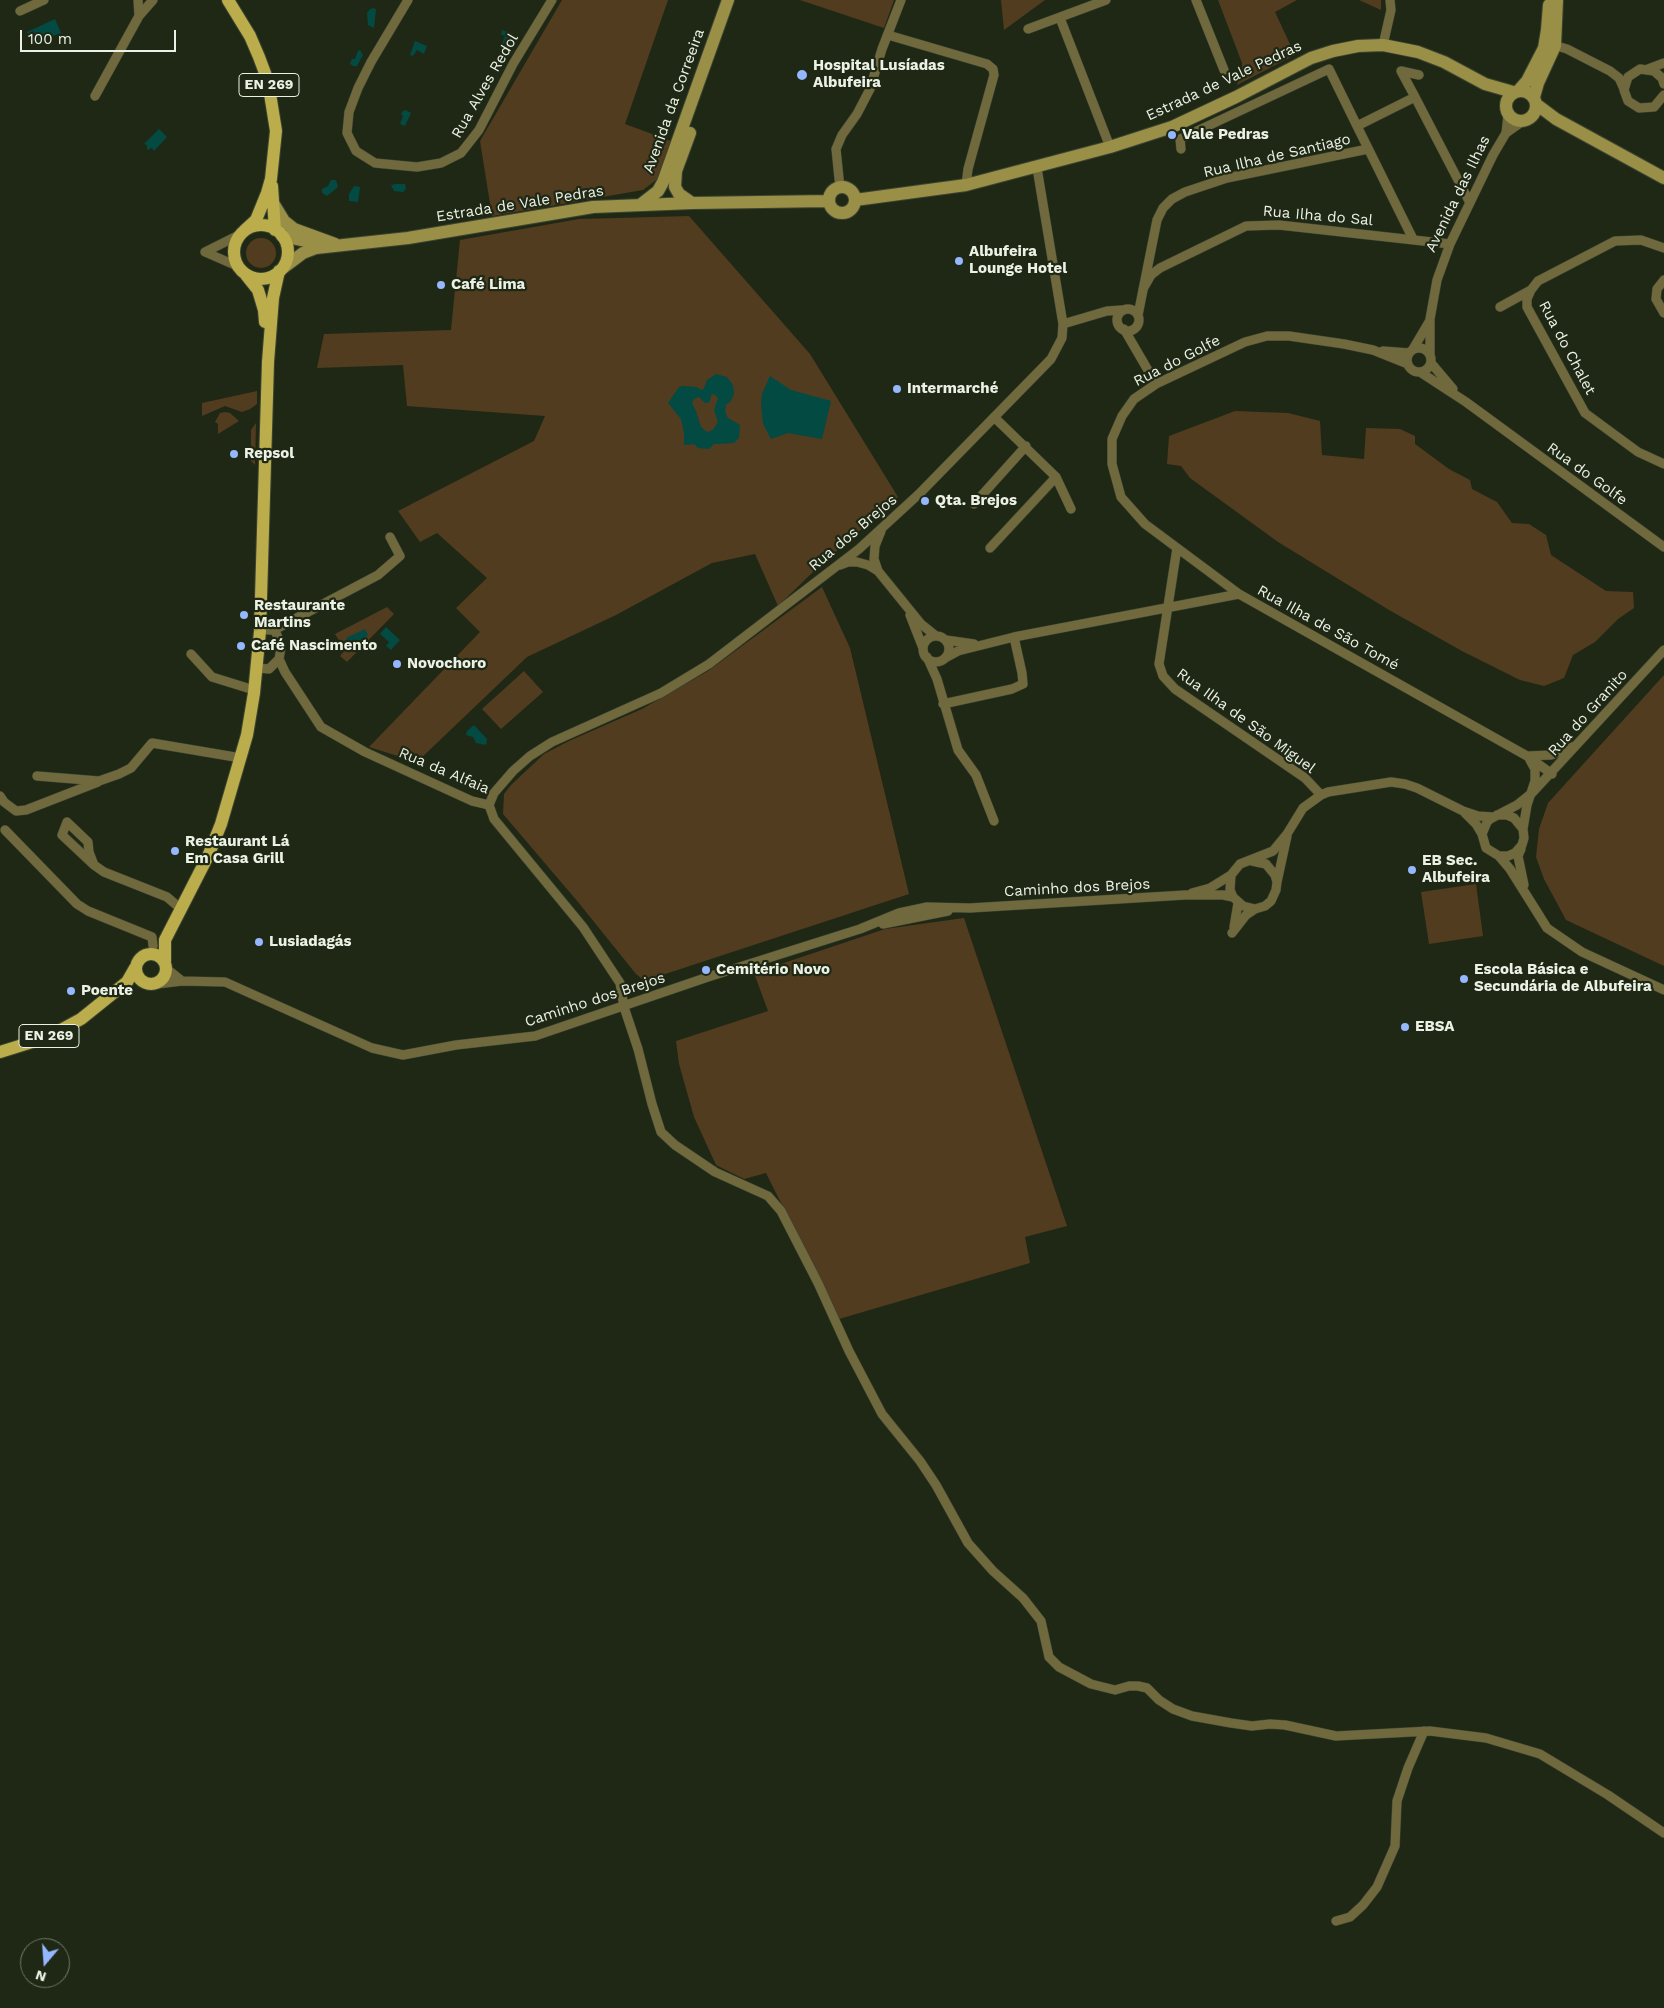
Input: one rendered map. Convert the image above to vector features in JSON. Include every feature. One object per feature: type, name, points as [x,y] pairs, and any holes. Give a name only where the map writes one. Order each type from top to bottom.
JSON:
[{"type":"main road","name":"EN 269","points":[[94,1009],[130,988],[154,984],[166,975],[165,940],[221,824],[247,735],[257,668],[260,631],[268,362],[273,298],[281,269],[287,256],[287,247],[278,233],[273,203],[271,179],[276,131],[268,81],[250,36],[228,0]]},
{"type":"main road","name":"Avenida da Correeira","points":[[640,205],[658,191],[663,182],[728,0]]},
{"type":"main road","name":"Avenida da Correeira","points":[[692,203],[679,194],[675,186],[676,171],[736,0]]},
{"type":"main road","points":[[1549,0],[1550,44],[1527,81],[1506,100],[1507,110],[1514,120],[1556,118]]},
{"type":"main road","points":[[1527,119],[1534,114],[1538,83],[1550,44],[1557,0]]},
{"type":"main road","name":"Estrada de Vale Pedras","points":[[855,200],[966,185],[1037,168],[1110,147],[1172,127],[1236,97],[1310,58],[1358,46],[1383,45],[1418,52],[1444,62],[1485,84],[1498,95],[1507,110]]},
{"type":"main road","name":"Estrada de Vale Pedras","points":[[1485,84],[1516,91]]},
{"type":"main road","points":[[1516,91],[1528,92],[1535,101],[1556,118],[1664,178]]},
{"type":"main road","name":"EN 269","points":[[268,362],[264,310],[258,290],[241,270],[234,254],[234,247],[241,233],[256,220],[271,179]]},
{"type":"main road","points":[[840,188],[848,189],[855,200],[852,208],[845,213],[836,212],[832,209],[829,201],[831,194],[840,188]]},
{"type":"main road","name":"Estrada de Vale Pedras","points":[[281,269],[303,253],[316,248],[408,238],[593,207],[829,201]]},
{"type":"main road","points":[[273,203],[284,221],[294,229],[337,245]]},
{"type":"main road","points":[[241,233],[261,225],[278,233]]},
{"type":"main road","name":"Estrada de Vale Pedras","points":[[278,233],[317,244],[337,245]]},
{"type":"main road","points":[[241,270],[254,278],[263,279],[274,275],[281,269]]},
{"type":"main road","name":"EN 269","points":[[0,1052],[48,1037],[81,1019],[94,1009],[127,982],[143,956],[154,946],[180,910]]},
{"type":"main road","points":[[143,956],[154,954],[166,965]]},
{"type":"main road","points":[[136,968],[137,977],[141,981],[154,984]]},
{"type":"street","points":[[20,12],[44,0]]},
{"type":"street","points":[[138,0],[139,16]]},
{"type":"street","points":[[95,96],[139,16],[153,0]]},
{"type":"street","name":"Rua Alves Redol","points":[[408,0],[371,62],[358,88],[349,112],[347,132],[356,151],[376,163],[417,167],[441,163],[461,153],[478,130],[513,64],[552,0]]},
{"type":"street","points":[[840,188],[836,149],[842,135],[870,89],[901,0]]},
{"type":"street","points":[[1028,29],[1106,0]]},
{"type":"street","points":[[1196,0],[1224,70]]},
{"type":"street","points":[[1383,45],[1391,10],[1390,0]]},
{"type":"street","points":[[1060,18],[1110,147]]},
{"type":"street","points":[[888,35],[987,64],[993,69],[994,75],[968,169],[966,185]]},
{"type":"street","points":[[1550,44],[1567,49],[1610,71],[1619,78],[1628,101],[1633,106],[1647,109],[1664,103]]},
{"type":"street","points":[[1610,71],[1625,73],[1654,68],[1664,63]]},
{"type":"street","points":[[1181,149],[1180,139],[1329,69],[1413,239]]},
{"type":"street","points":[[1624,90],[1628,77],[1638,70],[1654,71],[1663,78]]},
{"type":"street","points":[[1420,75],[1402,72],[1470,203]]},
{"type":"street","points":[[1654,107],[1664,95]]},
{"type":"street","points":[[1357,126],[1414,97]]},
{"type":"street","points":[[1506,133],[1507,110]]},
{"type":"street","name":"Avenida das Ilhas","points":[[1430,359],[1430,319],[1437,280],[1450,244],[1493,155],[1506,133],[1527,119]]},
{"type":"street","name":"Rua Ilha de Santiago","points":[[1138,315],[1157,220],[1163,208],[1185,192],[1227,178],[1368,149]]},
{"type":"street","name":"Rua dos Brejos","points":[[489,805],[494,793],[513,771],[530,756],[552,742],[661,692],[709,664],[859,549],[920,494],[1051,359],[1062,338],[1063,324],[1037,168]]},
{"type":"street","name":"Rua Ilha do Sal","points":[[1126,310],[1143,290],[1150,275],[1246,226],[1279,225],[1450,244]]},
{"type":"street","points":[[241,233],[205,252],[241,270]]},
{"type":"street","name":"Rua do Chalet","points":[[1664,248],[1641,240],[1615,241],[1538,281],[1527,299],[1527,307],[1585,413],[1638,452],[1664,464]]},
{"type":"street","points":[[1149,259],[1163,267]]},
{"type":"street","points":[[1664,280],[1657,289],[1656,299],[1664,313]]},
{"type":"street","points":[[1500,307],[1531,290]]},
{"type":"street","points":[[1107,310],[1137,350],[1156,384]]},
{"type":"street","points":[[1063,324],[1107,310],[1126,310],[1138,315],[1137,350]]},
{"type":"street","points":[[1126,310],[1117,318],[1121,327],[1130,330],[1137,326]]},
{"type":"street","name":"Avenida das Ilhas","points":[[1411,351],[1430,319]]},
{"type":"street","name":"Rua do Golfe","points":[[1240,594],[1145,524],[1121,497],[1112,464],[1112,439],[1122,416],[1134,399],[1156,384],[1245,342],[1266,336],[1334,342],[1373,350],[1408,364],[1412,370],[1420,372],[1466,402],[1664,547]]},
{"type":"street","points":[[1373,350],[1411,351],[1424,349],[1430,359],[1466,402]]},
{"type":"street","points":[[1408,364],[1411,351]]},
{"type":"street","points":[[1420,372],[1427,369],[1430,359]]},
{"type":"street","points":[[994,416],[1056,477],[1071,508]]},
{"type":"street","points":[[974,504],[1026,446]]},
{"type":"street","points":[[990,548],[1056,477]]},
{"type":"street","points":[[871,562],[882,528]]},
{"type":"street","points":[[260,631],[274,630],[378,575],[400,556],[390,537]]},
{"type":"street","name":"Rua Ilha de São Miguel","points":[[1177,548],[1159,664],[1163,676],[1175,689],[1305,778],[1321,795]]},
{"type":"street","points":[[859,549],[861,558],[871,562]]},
{"type":"street","points":[[836,566],[848,562],[871,562]]},
{"type":"street","name":"Rua Ilha de São Tomé","points":[[871,562],[903,599],[921,624],[936,636],[946,640],[981,645]]},
{"type":"street","name":"Rua Ilha de São Tomé","points":[[903,599],[925,653],[936,662],[958,651],[1014,637],[1240,594],[1527,756],[1552,774]]},
{"type":"street","points":[[257,668],[269,669],[279,659],[281,648],[274,630]]},
{"type":"street","points":[[936,636],[926,641],[925,653],[937,679],[958,750],[976,775],[994,820]]},
{"type":"street","points":[[944,704],[1012,689],[1023,684],[1014,637]]},
{"type":"street","points":[[945,658],[950,648],[946,640]]},
{"type":"street","name":"Rua do Granito","points":[[1495,816],[1518,805],[1532,794],[1664,650]]},
{"type":"street","points":[[191,654],[212,677],[254,690]]},
{"type":"street","name":"Rua da Alfaia","points":[[279,659],[285,672],[320,727],[365,752],[472,801],[489,805],[494,819],[583,926],[620,983],[624,1006],[661,1132],[675,1145],[715,1172],[768,1196],[781,1211],[882,1414],[920,1461],[936,1485],[968,1543],[993,1571],[1023,1598],[1041,1621],[1049,1658],[1059,1667],[1091,1684],[1115,1690],[1138,1686],[1147,1688],[1159,1700],[1173,1709],[1192,1716],[1231,1723],[1252,1726],[1286,1725],[1336,1736],[1424,1731],[1486,1738],[1540,1754],[1608,1795],[1664,1833]]},
{"type":"street","points":[[0,796],[4,802],[16,811],[26,810],[131,768],[152,744],[241,758]]},
{"type":"street","points":[[1532,794],[1535,769],[1527,756],[1551,755],[1579,744]]},
{"type":"street","points":[[38,776],[99,781]]},
{"type":"street","points":[[1185,895],[1210,888],[1231,875],[1240,864],[1273,851],[1287,834],[1303,808],[1321,795],[1328,792],[1372,785],[1398,783],[1417,788],[1463,812],[1478,816],[1507,815],[1514,818],[1523,829],[1524,838],[1518,856],[1529,902]]},
{"type":"street","name":"Rua do Granito","points":[[1523,829],[1527,805],[1532,794]]},
{"type":"street","points":[[1463,812],[1476,824],[1482,834],[1486,848],[1498,856],[1510,869],[1547,928],[1582,952],[1664,990]]},
{"type":"street","points":[[1482,834],[1487,822],[1495,816]]},
{"type":"street","points":[[94,865],[89,852],[88,842],[67,822],[62,835],[94,865],[104,872],[167,897],[180,910]]},
{"type":"street","points":[[5,830],[77,904],[88,911],[152,937],[154,946]]},
{"type":"street","points":[[1185,895],[1223,895],[1243,906],[1255,908],[1265,906],[1271,901],[1276,890],[1287,834]]},
{"type":"street","points":[[1498,856],[1505,857],[1515,853],[1522,845]]},
{"type":"street","points":[[1252,860],[1266,864],[1275,875],[1277,882]]},
{"type":"street","points":[[1231,875],[1230,890],[1235,900],[1236,917],[1232,933],[1246,915],[1255,908]]},
{"type":"street","name":"Caminho dos Brejos","points":[[182,981],[225,982],[372,1048],[403,1055],[456,1045],[535,1036],[708,977],[860,929],[970,908],[1185,895]]},
{"type":"street","points":[[166,965],[175,978],[182,981]]},
{"type":"street","points":[[154,984],[182,981]]},
{"type":"street","points":[[1336,1921],[1350,1917],[1363,1905],[1377,1887],[1395,1846],[1397,1800],[1424,1731]]},
{"type":"shaded area","points":[[562,0],[668,0],[625,124],[671,141],[660,177],[643,190],[492,216],[480,141]]},
{"type":"shaded area","points":[[800,0],[894,0],[884,28]]},
{"type":"shaded area","points":[[1001,0],[1045,0],[1004,30]]},
{"type":"shaded area","points":[[1218,0],[1297,0],[1275,12],[1295,55],[1237,85],[1242,63]]},
{"type":"shaded area","points":[[1359,0],[1381,0],[1381,10]]},
{"type":"shaded area","points":[[689,216],[810,354],[898,497],[814,571],[778,606],[755,554],[712,563],[616,615],[527,657],[417,762],[369,747],[480,632],[456,608],[487,578],[437,533],[420,542],[398,511],[534,441],[545,416],[407,406],[403,365],[317,368],[324,334],[451,330],[460,240],[579,219]]},
{"type":"shaded area","points":[[261,238],[272,242],[276,253],[272,264],[261,268],[250,264],[246,253],[250,242]]},
{"type":"shaded area","points":[[257,391],[257,404],[250,409],[242,412],[225,406],[202,416],[202,403]]},
{"type":"shaded area","points":[[1235,411],[1288,413],[1320,421],[1322,455],[1364,459],[1366,428],[1400,429],[1415,436],[1415,444],[1449,469],[1470,480],[1472,489],[1497,502],[1512,523],[1529,524],[1546,535],[1551,555],[1606,591],[1633,592],[1634,608],[1618,619],[1595,642],[1573,655],[1564,678],[1544,686],[1520,680],[1462,651],[1389,610],[1278,542],[1190,478],[1181,466],[1167,464],[1169,436]]},
{"type":"shaded area","points":[[220,413],[230,413],[239,421],[218,434],[218,424],[215,422]]},
{"type":"shaded area","points":[[256,423],[255,465],[251,461],[251,430]]},
{"type":"shaded area","points":[[822,587],[850,648],[909,894],[647,980],[642,979],[503,814],[504,794],[544,754],[642,709],[708,671]]},
{"type":"shaded area","points":[[387,607],[394,614],[347,662],[340,656],[345,650],[335,634]]},
{"type":"shaded area","points":[[524,671],[543,692],[501,729],[482,709]]},
{"type":"shaded area","points":[[1664,675],[1664,966],[1566,920],[1544,879],[1536,857],[1539,829],[1548,803]]},
{"type":"shaded area","points":[[1476,884],[1483,936],[1429,944],[1421,892]]},
{"type":"shaded area","points":[[964,918],[1067,1226],[1025,1237],[1030,1263],[839,1319],[766,1173],[744,1179],[716,1165],[694,1117],[679,1064],[676,1041],[768,1011],[754,973],[885,929]]},
{"type":"water","points":[[373,8],[376,9],[374,28],[368,25],[367,13]]},
{"type":"water","points":[[55,19],[61,33],[33,44],[27,32]]},
{"type":"water","points":[[502,30],[513,34],[508,48],[501,46],[505,36],[501,34]]},
{"type":"water","points":[[415,41],[427,46],[424,54],[417,50],[413,56],[410,55]]},
{"type":"water","points":[[360,50],[363,55],[357,66],[353,66],[350,64],[351,61],[355,59]]},
{"type":"water","points":[[406,110],[411,113],[405,126],[400,124],[403,116],[401,114]]},
{"type":"water","points":[[159,129],[167,137],[154,151],[152,148],[147,150],[147,145],[144,144]]},
{"type":"water","points":[[331,180],[336,180],[338,187],[327,196],[322,193],[322,189],[328,186]]},
{"type":"water","points":[[405,184],[406,189],[403,192],[394,191],[391,185]]},
{"type":"water","points":[[354,186],[360,187],[358,202],[349,201],[349,194]]},
{"type":"water","points":[[716,374],[727,377],[733,385],[734,394],[731,401],[726,405],[725,412],[728,418],[740,425],[739,438],[734,443],[714,444],[709,449],[698,448],[694,444],[684,445],[681,419],[668,403],[679,387],[696,387],[702,390],[707,380]],"holes":[[[714,394],[718,398],[714,410],[718,422],[713,430],[707,432],[701,427],[692,403],[694,399],[699,397],[705,403],[710,402],[711,395]]]},
{"type":"water","points":[[770,376],[791,390],[831,401],[822,439],[788,433],[771,439],[763,424],[761,404],[762,394]]},
{"type":"water","points":[[386,627],[400,640],[391,650],[386,646],[389,642],[380,634]]},
{"type":"water","points":[[365,629],[368,635],[353,650],[346,638]]},
{"type":"water","points":[[474,725],[487,739],[486,745],[476,743],[473,737],[466,735],[467,731]]},
{"type":"place","name":"Hospital Lusíadas Albufeira","points":[[802,75]]},
{"type":"place","name":"Vale Pedras","points":[[1172,135]]},
{"type":"place","name":"Albufeira Lounge Hotel","points":[[959,261]]},
{"type":"place","name":"Café Lima","points":[[441,285]]},
{"type":"place","name":"Intermarché","points":[[897,389]]},
{"type":"place","name":"Repsol","points":[[234,454]]},
{"type":"place","name":"Qta. Brejos","points":[[925,501]]},
{"type":"place","name":"Restaurante Martins","points":[[244,615]]},
{"type":"place","name":"Café Nascimento","points":[[241,646]]},
{"type":"place","name":"Novochoro","points":[[397,664]]},
{"type":"place","name":"Restaurant Lá Em Casa Grill","points":[[175,851]]},
{"type":"place","name":"EB Sec. Albufeira","points":[[1412,870]]},
{"type":"place","name":"Lusiadagás","points":[[259,942]]},
{"type":"place","name":"Cemitério Novo","points":[[706,970]]},
{"type":"place","name":"Escola Básica e Secundária de Albufeira","points":[[1464,979]]},
{"type":"place","name":"Poente","points":[[71,991]]},
{"type":"place","name":"EBSA","points":[[1405,1027]]}]
